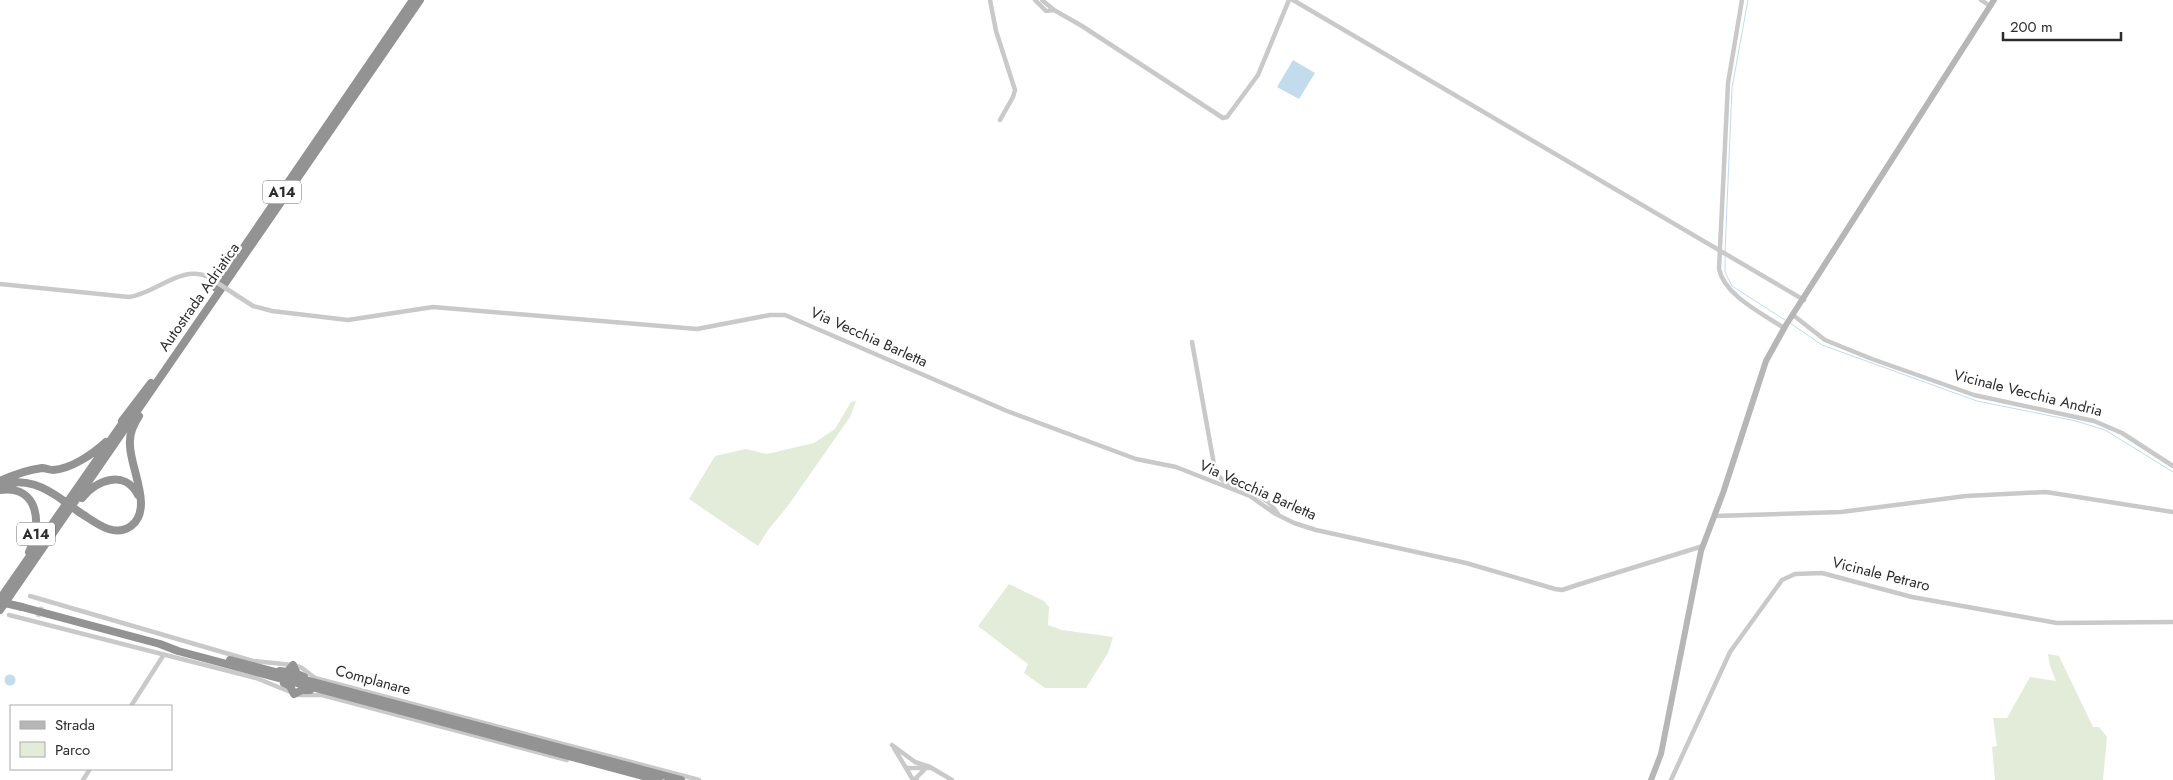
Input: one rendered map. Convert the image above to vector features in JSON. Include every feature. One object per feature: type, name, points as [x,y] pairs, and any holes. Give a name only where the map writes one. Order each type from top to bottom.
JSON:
[{"type":"highway","name":"Autostrada Adriatica","points":[[1,598],[151,383],[412,0]]},
{"type":"highway","name":"Autostrada Adriatica","points":[[0,610],[420,0]]},
{"type":"highway","name":"A14","points":[[0,483],[18,482],[34,484],[64,501],[104,528],[113,530],[129,527],[139,516],[141,503],[130,447],[132,431],[137,419],[209,307]]},
{"type":"highway","name":"A14","points":[[0,483],[28,471],[44,468],[59,469],[73,464],[94,452],[110,437],[151,383]]},
{"type":"highway","name":"A14","points":[[15,587],[43,553],[79,502],[95,486],[104,481],[114,479],[128,484],[138,497],[139,516]]},
{"type":"highway","name":"A14","points":[[0,490],[15,491],[25,496],[34,509],[38,524],[29,552],[1,598]]},
{"type":"highway","points":[[1,598],[22,607],[160,644],[178,651],[312,682],[681,780]]},
{"type":"highway","points":[[271,674],[287,672],[294,666],[297,674],[312,682]]},
{"type":"highway","points":[[271,674],[321,690],[658,780]]},
{"type":"highway","points":[[271,674],[290,686],[294,694],[304,689],[321,690]]},
{"type":"street","points":[[990,0],[996,31],[1015,90],[1000,120]]},
{"type":"street","points":[[1035,0],[1046,11],[1054,10]]},
{"type":"street","points":[[1042,0],[1054,10],[1082,26],[1223,118],[1227,117],[1258,75],[1291,0],[1804,300]]},
{"type":"street","name":"Vicinale Vecchia Andria","points":[[1742,0],[1728,83],[1721,251],[1721,279],[1728,288],[1788,322],[1825,340],[1885,364],[1974,395],[2094,421],[2108,426],[2173,466]]},
{"type":"street","points":[[1653,780],[1661,754],[1703,546],[1715,516],[1766,361],[1788,322],[1804,300],[1992,3],[1981,0]]},
{"type":"street","name":"Via Vecchia Barletta","points":[[0,284],[129,297],[144,293],[190,272],[202,274],[210,278],[253,306],[272,311],[348,320],[432,308],[697,329],[770,314],[785,314],[1007,410],[1136,459],[1176,467],[1250,496],[1280,517],[1316,530],[1466,563],[1555,590],[1577,586],[1703,546]]},
{"type":"street","points":[[1192,342],[1213,464],[1217,476],[1229,484],[1268,502],[1280,517]]},
{"type":"street","points":[[1715,516],[1841,512],[1966,496],[2046,492],[2173,512]]},
{"type":"street","name":"Vicinale Petraro","points":[[1671,780],[1730,652],[1782,580],[1795,574],[1822,572],[1912,596],[2057,623],[2173,622]]},
{"type":"street","name":"Complanare","points":[[30,596],[254,661],[302,668],[315,678],[699,780]]},
{"type":"street","points":[[42,606],[43,600]]},
{"type":"street","name":"Complanare","points":[[9,616],[256,678],[275,684],[294,694],[322,695],[644,780]]},
{"type":"street","points":[[37,623],[38,617]]},
{"type":"street","points":[[132,705],[163,656]]},
{"type":"street","points":[[930,767],[921,771],[915,780],[892,745],[914,762],[930,767],[952,780]]},
{"type":"street","points":[[906,768],[908,763],[914,762]]},
{"type":"street","points":[[906,768],[930,767]]},
{"type":"green space","points":[[856,401],[850,417],[758,546],[689,499],[715,456],[746,449],[767,454],[814,443],[835,429],[851,402]]},
{"type":"green space","points":[[1009,584],[1044,601],[1049,607],[1048,625],[1062,630],[1113,637],[1108,653],[1086,688],[1045,688],[1024,673],[1028,664],[978,626]]},
{"type":"green space","points":[[2048,654],[2059,656],[2093,727],[2099,727],[2107,737],[2103,780],[1995,780],[1992,747],[1997,746],[1993,718],[2007,718],[2030,677],[2056,681]]},
{"type":"water","points":[[1293,60],[1315,73],[1299,99],[1277,87]]},
{"type":"water","points":[[8,675],[12,675],[15,680],[14,684],[8,685],[5,682],[5,678]]},
{"type":"waterway","points":[[1725,253],[1732,88],[1748,0]]},
{"type":"waterway","points":[[1725,257],[1725,272],[1732,286],[1785,320]]},
{"type":"waterway","points":[[1790,323],[1822,345],[1977,401],[2076,421],[2105,430],[2173,472]]},
{"type":"tunnel","points":[[38,617],[42,606]]}]
